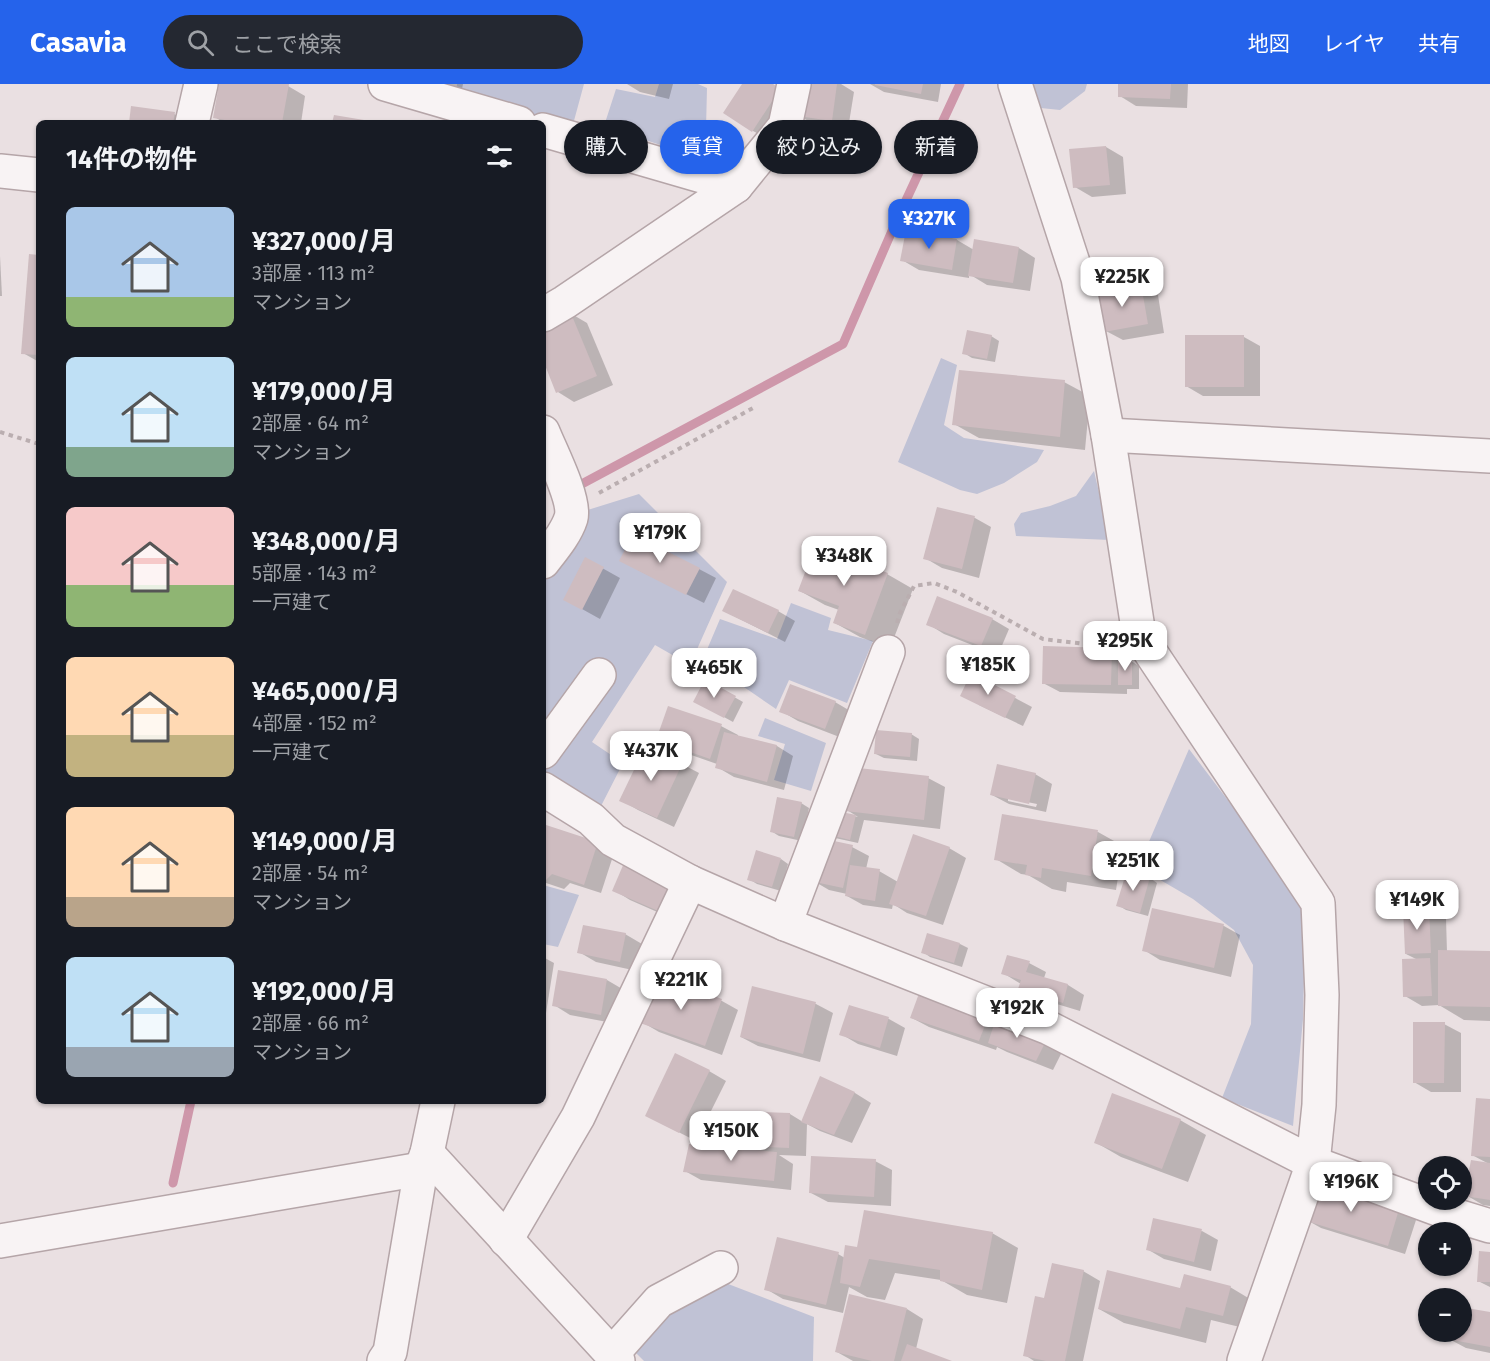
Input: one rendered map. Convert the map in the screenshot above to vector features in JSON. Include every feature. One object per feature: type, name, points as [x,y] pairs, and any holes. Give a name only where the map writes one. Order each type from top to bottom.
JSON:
[{"type":"street","points":[[193,120],[201,84]]},
{"type":"street","points":[[385,84],[509,120]]},
{"type":"street","points":[[546,313],[736,186],[785,126],[794,84]]},
{"type":"street","points":[[1015,84],[1078,278],[1108,435],[1139,635],[1318,903],[1322,994],[1319,1105],[1312,1163],[1244,1361]]},
{"type":"street","points":[[546,131],[736,186]]},
{"type":"street","points":[[0,171],[36,175]]},
{"type":"street","points":[[1108,435],[1490,456]]},
{"type":"street","points":[[546,439],[571,500],[572,516],[561,538],[546,558]]},
{"type":"street","points":[[785,924],[888,652]]},
{"type":"street","points":[[546,748],[599,675]]},
{"type":"street","points":[[546,791],[591,819],[613,840],[690,882],[785,924],[1049,1028],[1312,1163],[1490,1226]]},
{"type":"street","points":[[506,1240],[578,1116],[690,882]]},
{"type":"street","points":[[384,1361],[390,1352],[424,1161],[437,1104]]},
{"type":"street","points":[[424,1161],[506,1240],[615,1358],[659,1300],[721,1268]]},
{"type":"street","points":[[0,1240],[424,1161]]},
{"type":"path","points":[[571,508],[753,408]]},
{"type":"path","points":[[0,432],[36,443]]},
{"type":"path","points":[[888,652],[900,613],[914,586],[934,583],[957,592],[1043,639],[1150,652]]},
{"type":"shaded area","points":[[457,84],[584,84],[574,120],[564,120],[564,126],[456,93]]},
{"type":"shaded area","points":[[659,84],[698,84],[707,88],[706,120],[660,120],[660,145],[648,141],[648,120],[606,120],[616,89],[655,97]]},
{"type":"shaded area","points":[[1022,84],[1087,84],[1085,91],[1060,110],[1031,107]]},
{"type":"shaded area","points":[[941,358],[957,365],[944,425],[964,438],[1044,450],[1037,462],[1004,483],[977,494],[960,490],[898,462]]},
{"type":"shaded area","points":[[1094,471],[1110,540],[1016,536],[1014,524],[1021,513],[1050,506],[1076,496]]},
{"type":"shaded area","points":[[639,494],[727,582],[690,665],[655,645],[592,742],[623,763],[601,806],[546,774],[546,576],[575,537],[578,513]]},
{"type":"shaded area","points":[[791,603],[831,618],[828,630],[873,641],[847,703],[789,680],[776,709],[703,659],[720,619],[777,639]]},
{"type":"shaded area","points":[[765,718],[826,743],[811,791],[774,780],[785,744],[758,736]]},
{"type":"shaded area","points":[[1189,749],[1299,894],[1305,931],[1303,1019],[1293,1126],[1222,1098],[1251,1024],[1253,965],[1234,930],[1193,899],[1138,867]]},
{"type":"shaded area","points":[[546,886],[579,895],[558,947],[546,945]]},
{"type":"shaded area","points":[[723,1282],[814,1317],[813,1361],[644,1361],[632,1349],[671,1306]]},
{"type":"building","points":[[219,84],[289,84],[283,120],[213,118]]},
{"type":"building","points":[[742,84],[773,84],[780,89],[760,120],[756,120],[756,126],[752,132],[744,127],[744,120],[734,120],[723,113]]},
{"type":"building","points":[[802,84],[837,84],[832,120],[798,116]]},
{"type":"building","points":[[875,84],[923,84],[921,94]]},
{"type":"building","points":[[1118,84],[1171,84],[1170,99],[1118,97]]},
{"type":"building","points":[[131,106],[175,112],[174,120],[129,120]]},
{"type":"building","points":[[334,115],[364,120],[333,120]]},
{"type":"building","points":[[1106,146],[1110,185],[1073,188],[1069,149]]},
{"type":"building","points":[[906,230],[957,239],[952,270],[900,261]]},
{"type":"building","points":[[974,239],[1019,247],[1013,283],[968,276]]},
{"type":"building","points":[[29,254],[36,255],[36,355],[21,354]]},
{"type":"building","points":[[1141,284],[1148,324],[1104,332],[1097,292]]},
{"type":"building","points":[[570,311],[597,376],[556,393],[546,368],[546,322]]},
{"type":"building","points":[[967,330],[992,335],[987,359],[962,354]]},
{"type":"building","points":[[1185,335],[1244,335],[1244,387],[1185,387]]},
{"type":"building","points":[[959,370],[1065,380],[1060,437],[952,425]]},
{"type":"building","points":[[937,507],[975,516],[962,569],[923,559]]},
{"type":"building","points":[[633,534],[700,568],[686,595],[619,561]]},
{"type":"building","points":[[815,546],[888,573],[865,635],[833,623],[839,606],[798,591]]},
{"type":"building","points":[[585,557],[604,567],[582,610],[563,600]]},
{"type":"building","points":[[733,589],[779,610],[768,633],[722,611]]},
{"type":"building","points":[[937,596],[993,618],[981,646],[926,625]]},
{"type":"building","points":[[1043,646],[1112,648],[1111,685],[1042,684]]},
{"type":"building","points":[[1118,659],[1132,659],[1132,685],[1118,685]]},
{"type":"building","points":[[971,673],[1016,696],[1005,718],[960,696]]},
{"type":"building","points":[[705,679],[736,696],[724,718],[693,702]]},
{"type":"building","points":[[790,684],[836,701],[825,729],[779,712]]},
{"type":"building","points":[[668,706],[722,724],[710,759],[656,740]]},
{"type":"building","points":[[876,730],[912,733],[910,757],[874,754]]},
{"type":"building","points":[[724,732],[777,745],[767,782],[715,768]]},
{"type":"building","points":[[646,745],[683,762],[657,818],[619,801]]},
{"type":"building","points":[[997,764],[1036,773],[1029,804],[990,795]]},
{"type":"building","points":[[850,767],[929,776],[924,820],[845,811]]},
{"type":"building","points":[[777,797],[802,802],[794,837],[770,832]]},
{"type":"building","points":[[832,810],[856,815],[850,840],[826,834]]},
{"type":"building","points":[[1002,814],[1098,830],[1091,876],[1042,868],[1041,878],[1025,875],[1027,865],[994,860]]},
{"type":"building","points":[[546,825],[598,842],[584,885],[552,874],[546,880]]},
{"type":"building","points":[[913,834],[950,847],[926,916],[889,904]]},
{"type":"building","points":[[820,838],[853,845],[843,888],[810,881]]},
{"type":"building","points":[[756,850],[781,858],[772,887],[747,880]]},
{"type":"building","points":[[624,863],[675,885],[663,913],[612,891]]},
{"type":"building","points":[[850,865],[880,869],[875,901],[845,896]]},
{"type":"building","points":[[1127,870],[1150,877],[1140,913],[1116,906]]},
{"type":"building","points":[[1429,907],[1431,953],[1405,954],[1403,908]]},
{"type":"building","points":[[1152,908],[1224,924],[1214,968],[1142,951]]},
{"type":"building","points":[[583,925],[626,933],[620,962],[577,953]]},
{"type":"building","points":[[927,933],[960,943],[954,963],[921,953]]},
{"type":"building","points":[[1438,950],[1490,951],[1490,1007],[1438,1006]]},
{"type":"building","points":[[1007,955],[1030,961],[1026,972],[1068,984],[1063,1003],[1018,989],[1021,980],[1001,974]]},
{"type":"building","points":[[1430,958],[1432,996],[1403,997],[1402,959]]},
{"type":"building","points":[[558,970],[607,979],[601,1015],[552,1006]]},
{"type":"building","points":[[657,976],[722,999],[705,1046],[640,1023]]},
{"type":"building","points":[[752,986],[816,1002],[803,1054],[740,1037]]},
{"type":"building","points":[[921,988],[990,1012],[979,1041],[910,1018]]},
{"type":"building","points":[[849,1005],[889,1017],[880,1048],[839,1035]]},
{"type":"building","points":[[997,1015],[1048,1037],[1036,1061],[988,1043]]},
{"type":"building","points":[[1413,1022],[1445,1022],[1444,1083],[1413,1083]]},
{"type":"building","points":[[675,1053],[710,1070],[679,1133],[645,1116]]},
{"type":"building","points":[[820,1076],[855,1092],[834,1135],[801,1122]]},
{"type":"building","points":[[1112,1093],[1181,1119],[1162,1169],[1094,1143]]},
{"type":"building","points":[[1476,1098],[1490,1099],[1490,1157],[1471,1156]]},
{"type":"building","points":[[728,1111],[790,1113],[789,1148],[727,1145]]},
{"type":"building","points":[[689,1144],[777,1152],[774,1181],[683,1172]]},
{"type":"building","points":[[811,1156],[876,1159],[874,1197],[809,1193]]},
{"type":"building","points":[[1472,1160],[1490,1163],[1490,1200],[1472,1197]]},
{"type":"building","points":[[1315,1179],[1400,1206],[1388,1246],[1303,1220]]},
{"type":"building","points":[[864,1210],[993,1232],[982,1290],[940,1281],[940,1270],[869,1259],[860,1287],[840,1283],[845,1245],[857,1247]]},
{"type":"building","points":[[1153,1218],[1202,1229],[1194,1262],[1146,1250]]},
{"type":"building","points":[[777,1237],[839,1252],[826,1305],[764,1290]]},
{"type":"building","points":[[1479,1251],[1490,1252],[1490,1282],[1477,1282]]},
{"type":"building","points":[[1052,1263],[1084,1270],[1065,1361],[1046,1361],[1023,1356],[1035,1296],[1044,1298]]},
{"type":"building","points":[[1107,1270],[1180,1288],[1184,1274],[1231,1286],[1223,1316],[1186,1307],[1180,1329],[1098,1309]]},
{"type":"building","points":[[849,1294],[907,1308],[894,1361],[872,1361],[835,1352]]},
{"type":"building","points":[[1472,1309],[1490,1312],[1490,1347],[1463,1342],[1472,1342]]},
{"type":"building","points":[[907,1344],[952,1361],[901,1361]]},
{"type":"waterway","points":[[578,486],[843,344],[895,224],[960,84]]},
{"type":"waterway","points":[[173,1183],[190,1104]]}]
